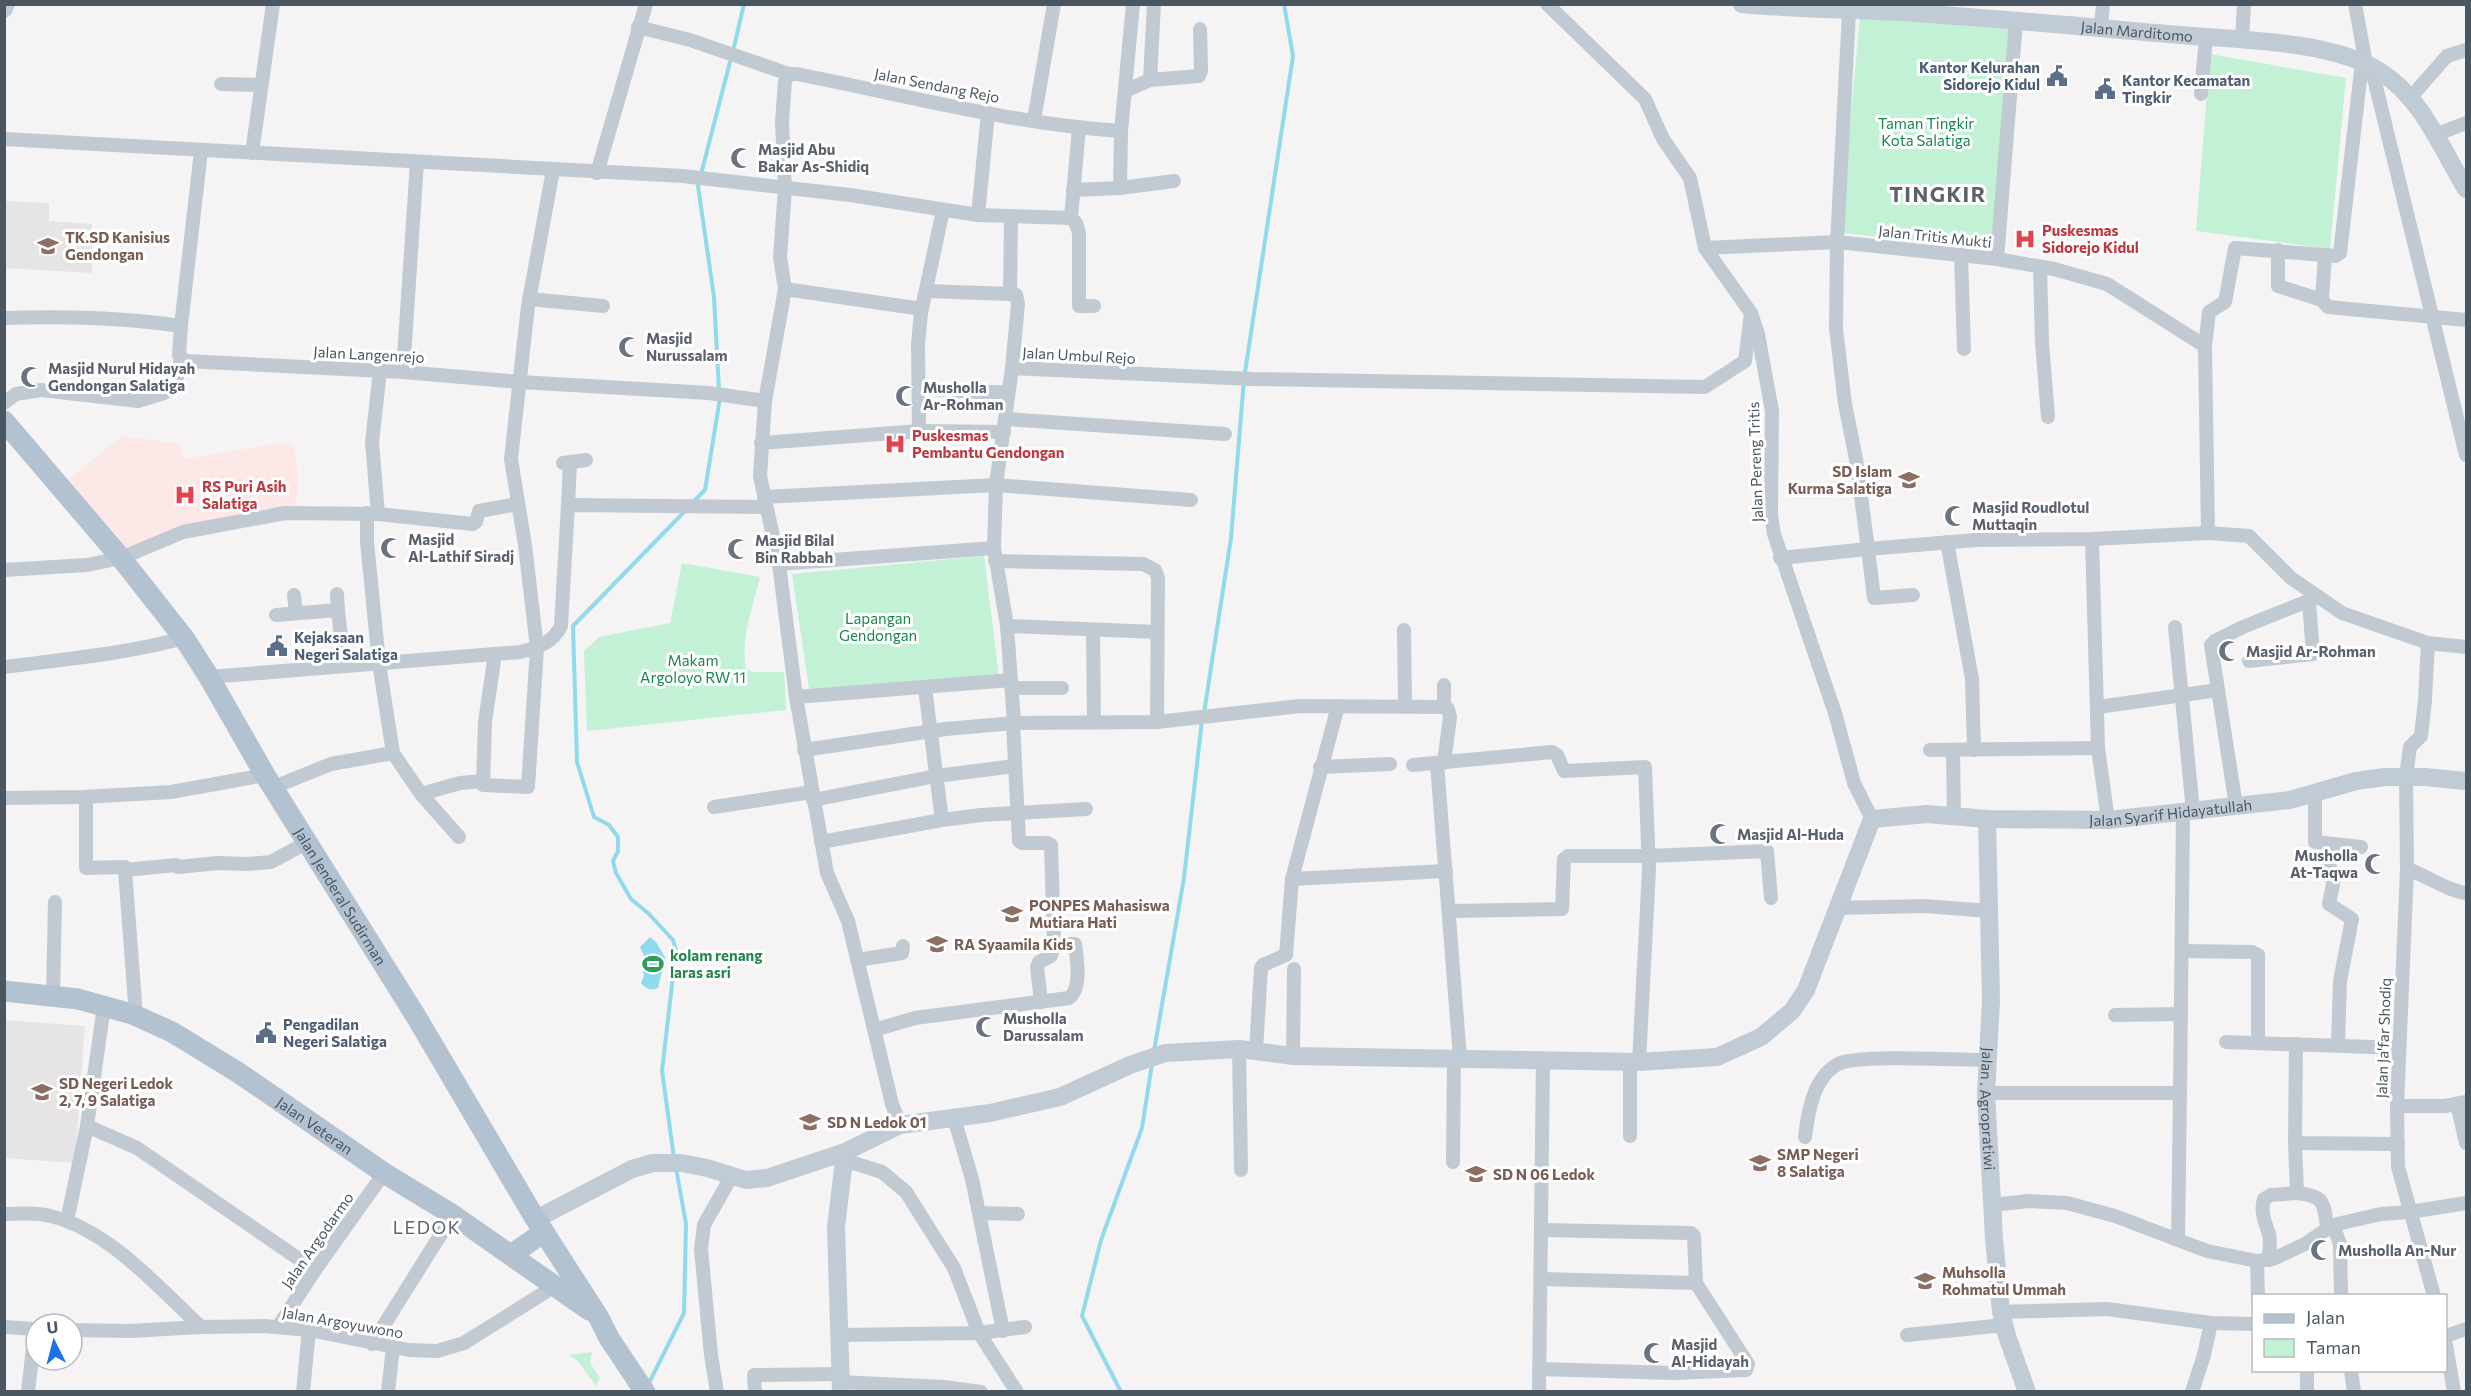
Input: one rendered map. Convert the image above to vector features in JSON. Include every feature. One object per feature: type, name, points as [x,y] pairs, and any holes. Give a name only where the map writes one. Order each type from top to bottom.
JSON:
[{"type":"main road","name":"Jalan Jenderal Sudirman","points":[[4,421],[121,558],[184,638],[269,781],[417,1018],[540,1226],[644,1390]]},
{"type":"main road","name":"Jalan Veteran","points":[[4,991],[53,996],[104,1006],[136,1016],[172,1032],[239,1073],[384,1173],[453,1215],[599,1318]]},
{"type":"main road","points":[[511,1255],[540,1226]]},
{"type":"street","points":[[4,9],[6,4]]},
{"type":"street","points":[[252,153],[273,4]]},
{"type":"street","points":[[597,173],[646,4]]},
{"type":"street","points":[[1034,120],[1054,4]]},
{"type":"street","points":[[1120,188],[1120,131],[1133,4]]},
{"type":"street","points":[[1150,80],[1154,4]]},
{"type":"street","name":"Jalan Pereng Tritis","points":[[1547,4],[1645,99],[1663,139],[1690,177],[1705,248],[1751,313],[1758,334],[1772,411],[1771,515],[1780,558],[1835,713],[1854,783],[1872,819]]},
{"type":"street","name":"Jalan Marditomo","points":[[1742,4],[1849,12],[1900,8],[2016,21],[2301,46],[2366,64],[2411,97],[2466,189]]},
{"type":"street","points":[[2101,28],[2103,4]]},
{"type":"street","points":[[2242,40],[2244,4]]},
{"type":"street","points":[[2355,4],[2366,64],[2434,318],[2466,455]]},
{"type":"street","points":[[1849,12],[1837,242],[1836,328],[1874,597],[1913,595]]},
{"type":"street","points":[[1997,259],[2016,21]]},
{"type":"street","name":"Jalan Sendang Rejo","points":[[638,27],[690,40],[789,74],[1079,128],[1120,131]]},
{"type":"street","points":[[1125,91],[1150,80],[1189,78],[1200,75],[1200,29]]},
{"type":"street","points":[[2201,94],[2206,37]]},
{"type":"street","points":[[2411,97],[2447,56],[2454,51],[2466,50]]},
{"type":"street","points":[[2208,533],[2205,346],[2209,312],[2225,302],[2233,250],[2239,247],[2336,256],[2340,253],[2366,64]]},
{"type":"street","points":[[789,74],[785,81],[783,122],[785,189],[780,257],[785,289],[765,401],[760,476],[779,564],[804,750],[821,842],[830,882],[845,912],[892,1104],[900,1125]]},
{"type":"street","points":[[221,84],[261,85]]},
{"type":"street","points":[[978,215],[988,112]]},
{"type":"street","points":[[2435,135],[2466,123]]},
{"type":"street","points":[[1071,218],[1079,128]]},
{"type":"street","points":[[4,139],[683,176],[850,195],[978,215],[1011,218],[1071,218],[1076,223],[1079,233],[1079,306],[1094,306]]},
{"type":"street","points":[[4,403],[16,394],[41,390],[138,401],[164,393],[175,385],[181,359],[178,350],[201,151]]},
{"type":"street","points":[[403,372],[417,162]]},
{"type":"street","points":[[495,654],[485,722],[483,785],[528,787],[537,648],[511,459],[529,299],[553,170]]},
{"type":"street","points":[[1073,190],[1120,188],[1174,181]]},
{"type":"street","points":[[919,431],[918,344],[922,309],[943,210]]},
{"type":"street","points":[[1010,294],[1011,218]]},
{"type":"street","name":"Jalan Tritis Mukti","points":[[1705,248],[1837,242],[1997,259],[2040,267],[2107,284],[2205,346]]},
{"type":"street","points":[[2278,250],[2278,286],[2322,300],[2328,307],[2466,320]]},
{"type":"street","points":[[1961,255],[1964,349]]},
{"type":"street","points":[[2322,300],[2325,255]]},
{"type":"street","points":[[2040,267],[2042,342],[2048,417]]},
{"type":"street","points":[[785,289],[922,309]]},
{"type":"street","points":[[927,291],[1016,295],[1018,304],[1012,368]]},
{"type":"street","points":[[529,299],[603,306]]},
{"type":"street","name":"Jalan Umbul Rejo","points":[[1054,944],[1051,845],[1020,842],[1007,626],[994,554],[996,485],[1012,368],[1252,380],[1705,387],[1745,361],[1751,313]]},
{"type":"street","points":[[4,318],[92,317],[181,326]]},
{"type":"street","name":"Jalan Langenrejo","points":[[181,359],[731,394],[765,401]]},
{"type":"street","points":[[380,371],[372,442],[372,513],[367,542],[379,663],[393,753],[421,794],[459,837]]},
{"type":"street","points":[[918,388],[1008,392]]},
{"type":"street","points":[[761,443],[1005,425],[1226,434]]},
{"type":"street","points":[[209,677],[495,654],[537,648],[556,634],[561,626],[568,505],[566,463],[586,460]]},
{"type":"street","points":[[568,505],[706,506],[996,485],[1191,500]]},
{"type":"street","points":[[4,570],[87,565],[121,558],[183,532],[268,515],[300,512],[372,513],[473,524],[476,522],[479,511],[518,504]]},
{"type":"street","points":[[1780,558],[1947,542],[2092,539],[2208,533],[2249,536],[2313,599],[2342,613],[2428,643],[2466,647]]},
{"type":"street","points":[[2092,539],[2098,748],[2108,820]]},
{"type":"street","points":[[1947,542],[1972,679],[1974,750]]},
{"type":"street","points":[[779,564],[994,554],[1143,564],[1151,567],[1158,578],[1157,722]]},
{"type":"street","points":[[337,594],[344,666]]},
{"type":"street","points":[[294,595],[296,613]]},
{"type":"street","points":[[2249,661],[2313,654],[2313,599]]},
{"type":"street","points":[[2236,806],[2211,645],[2243,627],[2313,599]]},
{"type":"street","points":[[276,615],[338,610]]},
{"type":"street","points":[[1007,626],[1157,632]]},
{"type":"street","points":[[2175,627],[2188,812],[2182,951],[2178,1239]]},
{"type":"street","points":[[1093,630],[1095,722]]},
{"type":"street","points":[[1404,630],[1405,705]]},
{"type":"street","points":[[4,667],[102,656],[184,638]]},
{"type":"street","name":"Jalan Ja'far Shodiq","points":[[2428,643],[2426,700],[2421,736],[2410,747],[2406,777],[2407,869],[2397,1106],[2398,1167],[2433,1294]]},
{"type":"street","points":[[796,697],[1011,684],[1062,688]]},
{"type":"street","points":[[1444,685],[1444,707]]},
{"type":"street","points":[[925,688],[942,820]]},
{"type":"street","points":[[2098,707],[2218,690]]},
{"type":"street","points":[[804,750],[931,731],[1014,723],[1157,722],[1191,716],[1338,706],[1444,707],[1450,712],[1441,764],[1457,1058],[1453,1162]]},
{"type":"street","points":[[1241,1170],[1247,1049],[1261,968],[1286,955],[1292,879],[1320,766],[1338,706]]},
{"type":"street","points":[[1930,750],[2098,748]]},
{"type":"street","points":[[1953,750],[1954,816]]},
{"type":"street","points":[[1413,765],[1552,752],[1557,755],[1564,771],[1643,766],[1647,772],[1648,856],[1630,1136]]},
{"type":"street","points":[[4,798],[86,797],[171,792],[269,781],[331,764],[393,753]]},
{"type":"street","points":[[1320,766],[1390,764]]},
{"type":"street","points":[[714,807],[812,796],[1015,766]]},
{"type":"street","name":"Jalan Syarif Hidayatullah","points":[[1872,819],[1927,814],[1987,819],[2108,820],[2290,800],[2356,781],[2406,777],[2466,781]]},
{"type":"street","points":[[421,794],[460,783],[483,781]]},
{"type":"street","points":[[2314,794],[2314,841],[2361,847]]},
{"type":"street","points":[[86,797],[86,868],[125,867],[136,1016]]},
{"type":"street","points":[[821,842],[942,820],[1086,810]]},
{"type":"street","points":[[540,1226],[632,1169],[673,1163],[707,1168],[746,1180],[767,1178],[845,1156],[900,1125],[990,1113],[1060,1097],[1130,1065],[1165,1053],[1247,1049],[1293,1056],[1634,1062],[1717,1057],[1761,1037],[1792,1011],[1806,990],[1872,819]]},
{"type":"street","name":"Jalan . Agropratiwi","points":[[1987,819],[1991,1001],[1986,1092],[1992,1205],[2002,1318],[2027,1392]]},
{"type":"street","points":[[125,870],[218,863],[260,864],[279,860],[308,843]]},
{"type":"street","points":[[2331,844],[2329,871],[2334,879],[2329,904],[2352,918],[2340,981],[2338,1045]]},
{"type":"street","points":[[1449,911],[1560,910],[1563,905],[1564,859],[1566,856],[1648,856],[1767,851],[1771,898]]},
{"type":"street","points":[[2407,869],[2427,876],[2450,891],[2466,893]]},
{"type":"street","points":[[1292,879],[1446,871]]},
{"type":"street","points":[[53,996],[55,902]]},
{"type":"street","points":[[1836,908],[1924,906],[1989,911]]},
{"type":"street","points":[[874,1030],[915,1018],[1041,1002],[1069,998],[1075,994],[1077,986],[1075,944],[1054,944],[1051,956],[1039,962],[1037,967],[1041,1002]]},
{"type":"street","points":[[857,960],[902,953],[903,946]]},
{"type":"street","points":[[2182,951],[2252,952],[2258,955],[2258,1042]]},
{"type":"street","points":[[1293,1056],[1294,969]]},
{"type":"street","points":[[67,1221],[87,1126],[104,1006]]},
{"type":"street","points":[[2115,1015],[2181,1014]]},
{"type":"street","points":[[2226,1042],[2399,1048]]},
{"type":"street","points":[[2296,1044],[2297,1193]]},
{"type":"street","points":[[1539,1392],[1543,1059]]},
{"type":"street","points":[[1805,1137],[1808,1116],[1816,1091],[1829,1072],[1840,1063],[1868,1059],[1986,1060]]},
{"type":"street","points":[[1986,1092],[2180,1093]]},
{"type":"street","points":[[2397,1106],[2462,1103],[2466,1143]]},
{"type":"street","points":[[954,1118],[980,1213],[1003,1331]]},
{"type":"street","points":[[87,1126],[137,1148],[315,1270]]},
{"type":"street","points":[[2295,1143],[2398,1144]]},
{"type":"street","points":[[845,1156],[882,1172],[906,1192],[954,1268],[979,1334],[1010,1390]]},
{"type":"street","points":[[840,1383],[836,1227],[845,1156]]},
{"type":"street","name":"Jalan Argodarmo","points":[[278,1327],[315,1270],[384,1173]]},
{"type":"street","points":[[717,1392],[711,1355],[701,1249],[704,1225],[731,1177]]},
{"type":"street","points":[[2258,1294],[2269,1234],[2264,1224],[2262,1205],[2264,1199],[2271,1195],[2297,1193],[2315,1195],[2320,1199],[2325,1206],[2330,1226],[2338,1233],[2341,1294]]},
{"type":"street","points":[[1992,1205],[2030,1201],[2067,1203],[2115,1216],[2207,1251],[2263,1260],[2304,1244],[2330,1226],[2381,1214],[2466,1203]]},
{"type":"street","points":[[980,1213],[1018,1214]]},
{"type":"street","points":[[4,1214],[40,1214],[67,1221],[92,1232],[118,1251],[201,1327]]},
{"type":"street","points":[[372,1344],[453,1215]]},
{"type":"street","points":[[1539,1369],[1675,1373],[1742,1372],[1746,1370],[1748,1364],[1696,1283],[1694,1236],[1691,1233],[1541,1230]]},
{"type":"street","points":[[1541,1279],[1696,1283]]},
{"type":"street","name":"Jalan Argoyuwono","points":[[84,1330],[278,1327],[309,1330],[372,1344],[428,1352],[453,1348],[555,1286]]},
{"type":"street","points":[[1907,1335],[2002,1318],[2107,1309],[2211,1323],[2252,1324]]},
{"type":"street","points":[[2192,1392],[2211,1323]]},
{"type":"street","points":[[4,1327],[24,1328]]},
{"type":"street","points":[[840,1335],[979,1334],[1025,1327]]},
{"type":"street","points":[[2447,1335],[2466,1329]]},
{"type":"street","points":[[303,1392],[309,1330]]},
{"type":"street","points":[[388,1392],[393,1347]]},
{"type":"street","points":[[2447,1355],[2454,1392]]},
{"type":"street","points":[[28,1392],[31,1372]]},
{"type":"street","points":[[2307,1372],[2307,1392]]},
{"type":"street","points":[[2351,1372],[2354,1392]]},
{"type":"street","points":[[755,1392],[754,1375],[840,1383],[944,1387],[981,1392]]},
{"type":"shaded area","name":"TK.SD Kanisius Gendongan","points":[[5,201],[49,203],[49,221],[92,224],[92,273],[5,268]]},
{"type":"shaded area","name":"RS Puri Asih Salatiga","points":[[122,436],[180,444],[184,459],[280,443],[294,445],[298,480],[295,508],[268,508],[190,527],[122,554],[64,483]]},
{"type":"shaded area","name":"SD Negeri Ledok 2, 7, 9 Salatiga","points":[[4,1020],[85,1026],[75,1163],[5,1158]]},
{"type":"green space","name":"Taman Tingkir Kota Salatiga","points":[[1860,16],[2011,30],[1991,247],[1840,233]]},
{"type":"green space","points":[[2210,54],[2346,78],[2330,249],[2196,231]]},
{"type":"green space","name":"Lapangan Gendongan","points":[[984,556],[999,677],[810,695],[792,574]]},
{"type":"green space","name":"Makam Argoloyo RW 11","points":[[682,563],[760,577],[746,634],[746,669],[754,672],[784,672],[786,710],[587,731],[584,651],[599,637],[670,623]]},
{"type":"green space","points":[[592,1352],[590,1363],[600,1378],[596,1386],[578,1361],[569,1355]]},
{"type":"water","name":"kolam renang laras asri","points":[[650,937],[665,957],[658,988],[653,989],[646,988],[641,983],[644,975],[641,965],[645,958],[640,947]]},
{"type":"waterway","points":[[733,51],[744,4]]},
{"type":"waterway","points":[[1204,713],[1231,538],[1244,379],[1293,56],[1284,4]]},
{"type":"waterway","points":[[719,390],[714,297],[698,186],[731,58]]},
{"type":"waterway","points":[[694,501],[705,490],[720,398]]},
{"type":"waterway","points":[[674,1158],[662,1071],[676,950],[673,940],[649,914],[631,899],[616,873],[613,861],[618,851],[618,837],[609,825],[594,817],[577,762],[573,626],[685,511]]},
{"type":"waterway","points":[[1154,1051],[1184,878],[1202,720]]},
{"type":"waterway","points":[[1121,1392],[1082,1316],[1101,1240],[1142,1128],[1152,1064]]},
{"type":"waterway","points":[[648,1385],[684,1313],[686,1224],[676,1168]]},
{"type":"place","name":"Kantor Kelurahan Sidorejo Kidul","points":[[2057,76]]},
{"type":"place","name":"Kantor Kecamatan Tingkir","points":[[2105,89]]},
{"type":"place","name":"Masjid Abu Bakar As-Shidiq","points":[[741,158]]},
{"type":"place","name":"Puskesmas Sidorejo Kidul","points":[[2025,239]]},
{"type":"place","name":"TK.SD Kanisius Gendongan","points":[[48,246]]},
{"type":"place","name":"Masjid Nurussalam","points":[[629,347]]},
{"type":"place","name":"Masjid Nurul Hidayah Gendongan Salatiga","points":[[31,377]]},
{"type":"place","name":"Musholla Ar-Rohman","points":[[906,396]]},
{"type":"place","name":"Puskesmas Pembantu Gendongan","points":[[895,444]]},
{"type":"place","name":"SD Islam Kurma Salatiga","points":[[1909,480]]},
{"type":"place","name":"RS Puri Asih Salatiga","points":[[185,495]]},
{"type":"place","name":"Masjid Roudlotul Muttaqin","points":[[1955,516]]},
{"type":"place","name":"Masjid Al-Lathif Siradj","points":[[391,548]]},
{"type":"place","name":"Masjid Bilal Bin Rabbah","points":[[738,549]]},
{"type":"place","name":"Kejaksaan Negeri Salatiga","points":[[277,646]]},
{"type":"place","name":"Masjid Ar-Rohman","points":[[2229,651]]},
{"type":"place","name":"Masjid Al-Huda","points":[[1720,834]]},
{"type":"place","name":"Musholla At-Taqwa","points":[[2375,864]]},
{"type":"place","name":"PONPES Mahasiswa Mutiara Hati","points":[[1012,914]]},
{"type":"place","name":"RA Syaamila Kids","points":[[937,944]]},
{"type":"place","name":"kolam renang laras asri","points":[[653,964]]},
{"type":"place","name":"Musholla Darussalam","points":[[986,1027]]},
{"type":"place","name":"Pengadilan Negeri Salatiga","points":[[266,1033]]},
{"type":"place","name":"SD Negeri Ledok 2, 7, 9 Salatiga","points":[[42,1092]]},
{"type":"place","name":"SD N Ledok 01","points":[[810,1122]]},
{"type":"place","name":"SMP Negeri 8 Salatiga","points":[[1760,1163]]},
{"type":"place","name":"SD N 06 Ledok","points":[[1476,1174]]},
{"type":"place","name":"Musholla An-Nur","points":[[2321,1250]]},
{"type":"place","name":"Muhsolla Rohmatul Ummah","points":[[1925,1281]]},
{"type":"place","name":"Masjid Al-Hidayah","points":[[1654,1353]]},
{"type":"district","name":"TINGKIR","points":[[1938,193]]},
{"type":"district","name":"LEDOK","points":[[427,1227]]}]
